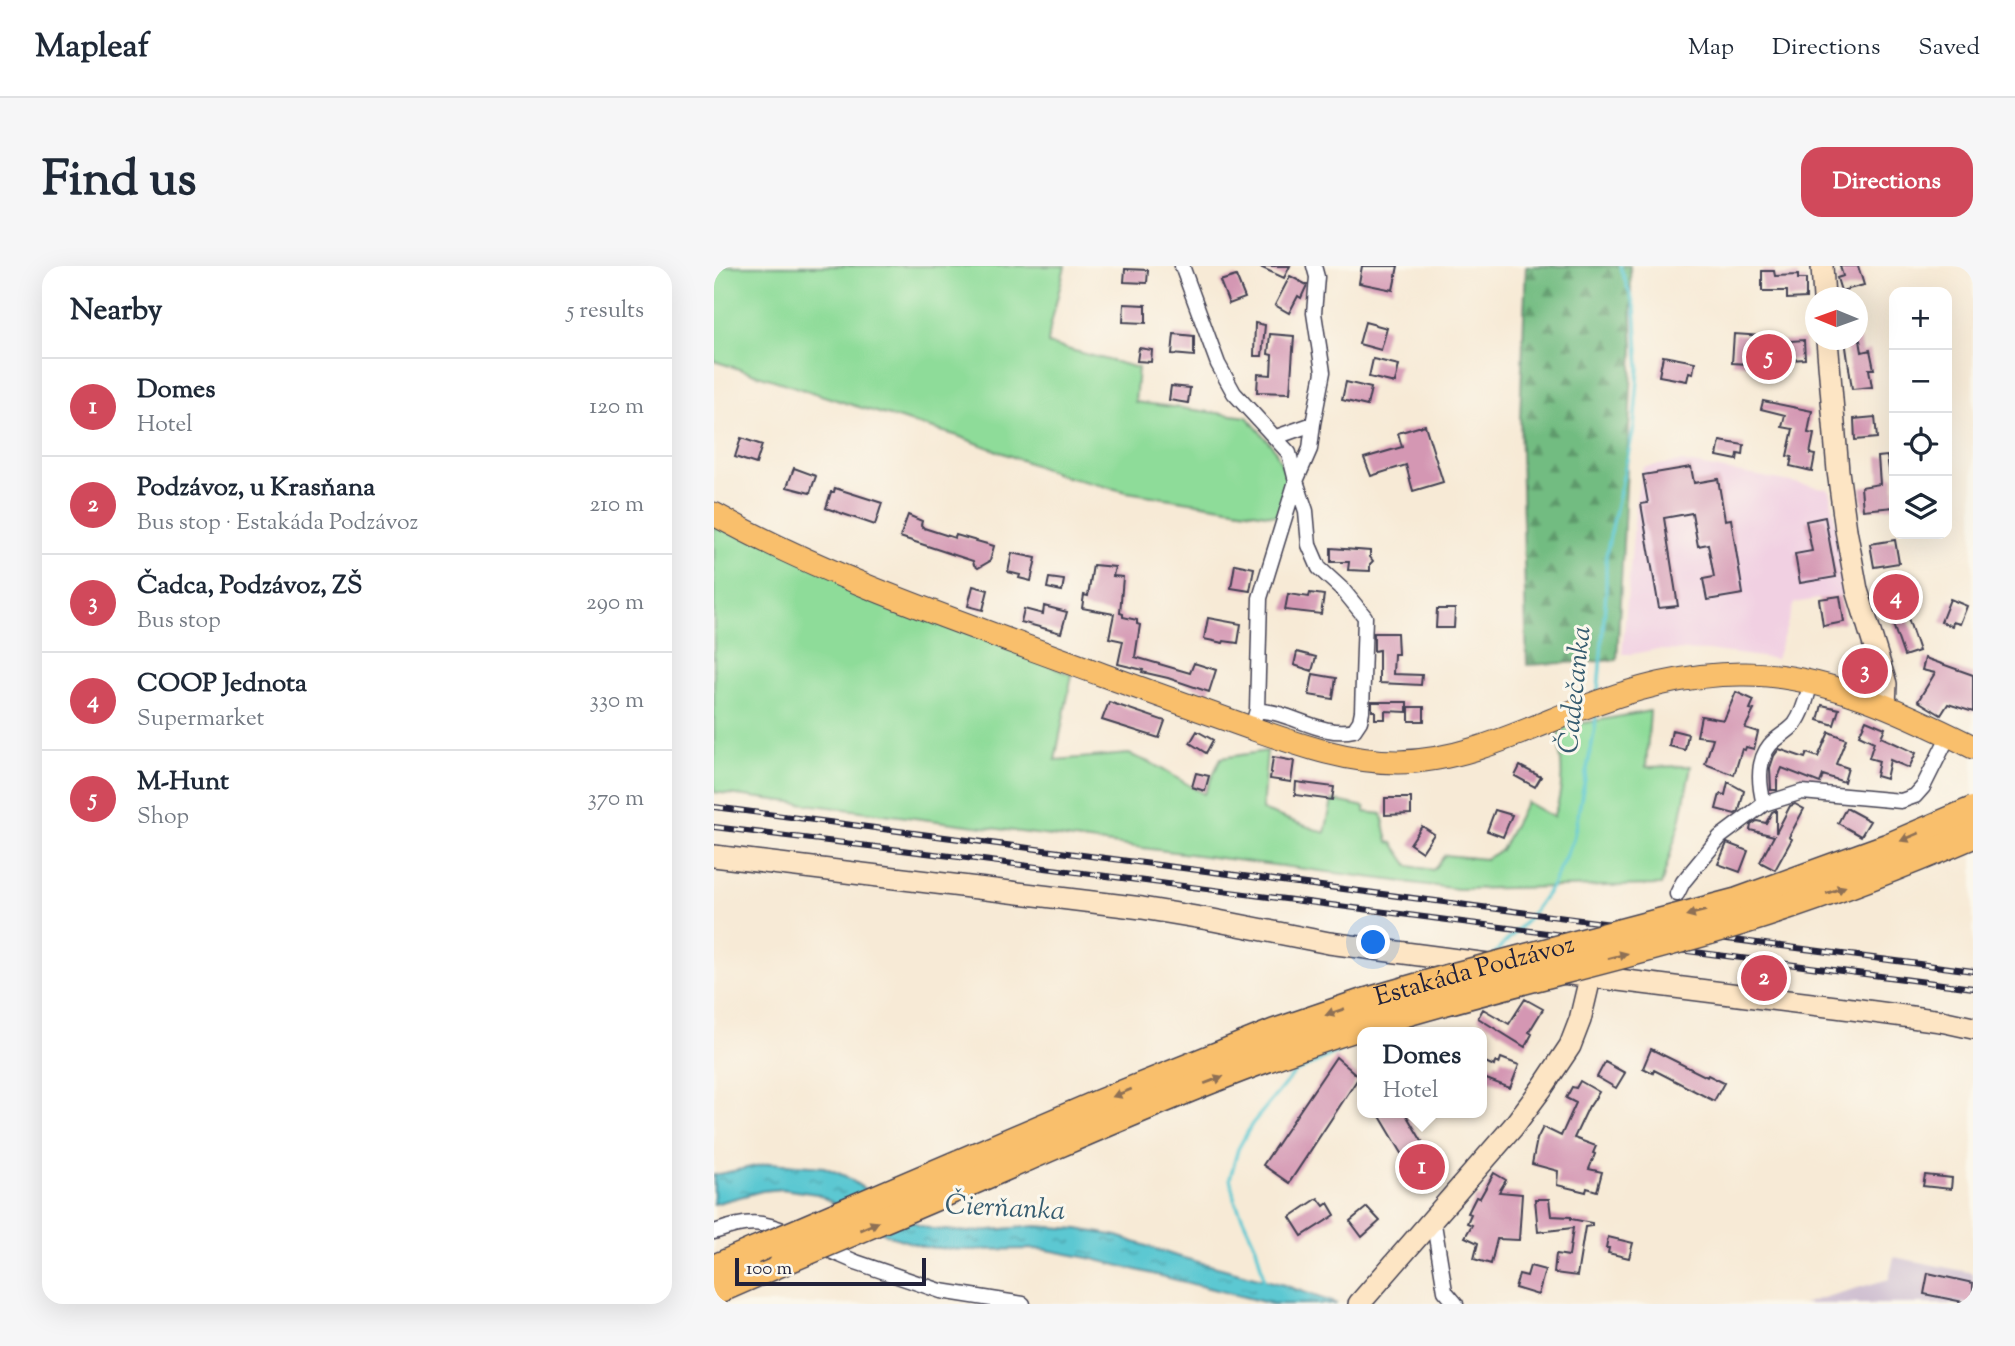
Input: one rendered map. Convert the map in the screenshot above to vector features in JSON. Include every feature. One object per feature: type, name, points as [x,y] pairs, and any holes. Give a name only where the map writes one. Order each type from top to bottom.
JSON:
[{"type":"highway","name":"Estakáda Podzávoz","points":[[714,1268],[1099,1103],[1275,1032],[1360,1003],[1454,976],[1738,901],[1887,847],[1973,810]]},
{"type":"highway","name":"Estakáda Podzávoz","points":[[1361,1027],[1745,921],[1893,869],[1973,835]]},
{"type":"highway","name":"Estakáda Podzávoz","points":[[714,1292],[1108,1123],[1281,1054],[1357,1028]]},
{"type":"main road","points":[[714,514],[771,545],[893,597],[1255,719],[1325,752],[1364,760],[1422,760],[1460,753],[1510,737],[1614,696],[1662,683],[1716,675],[1771,676],[1811,682],[1885,706],[1973,747]]},
{"type":"street","points":[[1182,266],[1218,364],[1234,393],[1289,453],[1296,481],[1306,511],[1309,545],[1319,568],[1366,617],[1360,721],[1354,730],[1340,732],[1314,727],[1279,714],[1255,719],[1259,598],[1296,481],[1310,449],[1312,424],[1323,372],[1314,313],[1317,278],[1314,266]]},
{"type":"street","points":[[1822,266],[1823,287]]},
{"type":"street","points":[[1828,350],[1846,530],[1857,590],[1886,684],[1885,706]]},
{"type":"street","points":[[1276,436],[1312,424]]},
{"type":"street","points":[[1764,804],[1760,782],[1761,760],[1769,746],[1795,724],[1811,682]]},
{"type":"street","points":[[1677,894],[1720,837],[1764,804],[1802,792],[1901,801],[1915,796],[1923,788],[1949,735]]},
{"type":"street","points":[[714,856],[1142,908],[1329,943],[1852,1009],[1973,1028]]},
{"type":"street","points":[[1359,1304],[1513,1127],[1557,1066],[1570,1046],[1580,1020],[1590,978]]},
{"type":"street","points":[[1433,1218],[1446,1292],[1456,1304]]},
{"type":"street","points":[[714,1232],[746,1223],[771,1225],[899,1278],[941,1291],[1023,1304]]},
{"type":"shaded area","points":[[1682,462],[1829,489],[1849,594],[1794,603],[1776,659],[1715,651],[1653,650],[1622,654],[1637,494],[1643,467]]},
{"type":"shaded area","points":[[1894,1257],[1973,1273],[1973,1304],[1802,1304],[1889,1279]]},
{"type":"green space","points":[[714,266],[1065,266],[1048,344],[1138,368],[1135,402],[1247,417],[1274,448],[1287,477],[1279,516],[1127,492],[1063,476],[958,436],[714,361]]},
{"type":"green space","points":[[1526,266],[1630,266],[1633,349],[1617,660],[1527,665],[1520,417]]},
{"type":"green space","points":[[714,519],[1072,675],[1055,760],[1129,754],[1153,764],[1204,794],[1221,758],[1267,751],[1262,810],[1325,833],[1332,800],[1365,807],[1365,812],[1382,814],[1388,842],[1393,843],[1409,866],[1433,870],[1445,855],[1485,859],[1501,850],[1526,802],[1553,817],[1561,786],[1558,734],[1567,726],[1650,711],[1646,767],[1691,766],[1680,822],[1661,885],[1458,889],[714,792]]},
{"type":"water","points":[[770,1163],[824,1167],[845,1176],[918,1225],[932,1229],[968,1232],[1036,1226],[1078,1229],[1117,1236],[1176,1256],[1284,1285],[1337,1304],[1272,1304],[1089,1258],[1042,1249],[966,1250],[924,1247],[890,1236],[817,1194],[782,1189],[762,1191],[714,1204],[714,1175]]},
{"type":"building","points":[[1258,266],[1290,266],[1284,278]]},
{"type":"building","points":[[1362,266],[1398,266],[1393,290],[1359,283]]},
{"type":"building","points":[[1840,266],[1858,266],[1864,285],[1840,287],[1837,278],[1843,276]]},
{"type":"building","points":[[1125,269],[1148,270],[1147,283],[1124,282]]},
{"type":"building","points":[[1762,271],[1774,271],[1775,276],[1798,275],[1798,279],[1806,279],[1805,298],[1787,299],[1787,291],[1762,291]]},
{"type":"building","points":[[1236,276],[1245,298],[1229,304],[1220,281]]},
{"type":"building","points":[[1290,276],[1307,285],[1289,313],[1275,305]]},
{"type":"building","points":[[1124,304],[1146,305],[1146,323],[1123,322]]},
{"type":"building","points":[[1365,322],[1387,328],[1381,350],[1359,344]]},
{"type":"building","points":[[1255,323],[1265,325],[1262,356],[1254,356]]},
{"type":"building","points":[[1174,334],[1194,336],[1194,356],[1172,354]]},
{"type":"building","points":[[1270,334],[1294,336],[1290,393],[1257,392],[1258,374],[1271,375],[1272,355],[1268,354]]},
{"type":"building","points":[[1734,334],[1763,336],[1763,343],[1804,340],[1805,359],[1775,361],[1775,367],[1732,363]]},
{"type":"building","points":[[1139,348],[1152,350],[1151,362],[1137,361]]},
{"type":"building","points":[[1846,350],[1870,350],[1874,369],[1869,369],[1872,387],[1852,389]]},
{"type":"building","points":[[1663,356],[1695,362],[1693,373],[1689,372],[1687,381],[1659,376]]},
{"type":"building","points":[[1373,359],[1399,365],[1395,383],[1369,377]]},
{"type":"building","points":[[1346,382],[1371,388],[1367,406],[1342,400]]},
{"type":"building","points":[[1171,386],[1190,388],[1188,403],[1169,400]]},
{"type":"building","points":[[1763,401],[1812,411],[1808,433],[1814,434],[1810,454],[1815,455],[1812,471],[1790,466],[1792,457],[1787,456],[1793,429],[1782,427],[1785,415],[1761,409]]},
{"type":"building","points":[[1875,417],[1877,438],[1855,440],[1854,419]]},
{"type":"building","points":[[1425,425],[1443,482],[1413,491],[1406,465],[1371,476],[1364,458],[1402,447],[1398,433]]},
{"type":"building","points":[[741,438],[762,445],[756,464],[735,457]]},
{"type":"building","points":[[1720,441],[1744,445],[1743,455],[1738,454],[1737,460],[1717,456]]},
{"type":"building","points":[[1887,456],[1889,507],[1863,510],[1861,487],[1880,484],[1878,457]]},
{"type":"building","points":[[1691,467],[1694,483],[1718,479],[1725,520],[1731,519],[1743,594],[1707,600],[1703,579],[1714,577],[1708,544],[1698,546],[1692,513],[1664,518],[1678,606],[1659,608],[1641,504],[1648,503],[1643,475]]},
{"type":"building","points":[[794,468],[816,476],[810,493],[787,487]]},
{"type":"building","points":[[835,488],[882,503],[875,525],[826,508]]},
{"type":"building","points":[[908,515],[922,521],[924,528],[994,546],[990,561],[978,568],[973,561],[900,537]]},
{"type":"building","points":[[1825,517],[1836,577],[1800,583],[1795,554],[1812,551],[1806,521]]},
{"type":"building","points":[[1895,540],[1899,563],[1874,567],[1870,544]]},
{"type":"building","points":[[1331,548],[1370,551],[1373,561],[1370,571],[1348,570],[1349,562],[1331,562]]},
{"type":"building","points":[[1012,553],[1036,558],[1031,581],[1008,572]]},
{"type":"building","points":[[1235,564],[1254,568],[1250,591],[1231,588]]},
{"type":"building","points":[[1093,565],[1115,567],[1113,576],[1123,577],[1120,613],[1123,617],[1137,620],[1140,625],[1135,657],[1190,673],[1194,663],[1216,670],[1209,692],[1118,664],[1123,641],[1109,638],[1114,614],[1082,608],[1084,595],[1088,596]]},
{"type":"building","points":[[1049,578],[1064,580],[1062,591],[1047,588]]},
{"type":"building","points":[[1902,579],[1911,607],[1905,609],[1919,651],[1904,656],[1880,587]]},
{"type":"building","points":[[973,586],[988,590],[983,610],[968,606]]},
{"type":"building","points":[[1310,593],[1324,595],[1321,614],[1285,610],[1288,594],[1309,597]]},
{"type":"building","points":[[1840,596],[1844,622],[1823,626],[1819,599]]},
{"type":"building","points":[[1950,599],[1967,606],[1960,624],[1953,622],[1952,626],[1941,622]]},
{"type":"building","points":[[1044,606],[1067,612],[1061,633],[1021,622],[1024,609],[1043,614]]},
{"type":"building","points":[[1437,609],[1455,609],[1454,628],[1436,628]]},
{"type":"building","points":[[1208,618],[1241,624],[1238,643],[1204,639]]},
{"type":"building","points":[[1374,633],[1397,633],[1398,654],[1394,654],[1393,674],[1422,675],[1421,685],[1379,683],[1379,650],[1374,651]]},
{"type":"building","points":[[1297,652],[1316,657],[1312,671],[1294,665]]},
{"type":"building","points":[[1925,658],[1973,675],[1973,712],[1948,704],[1941,715],[1918,701],[1935,673],[1922,670]]},
{"type":"building","points":[[1313,674],[1336,678],[1333,699],[1309,695]]},
{"type":"building","points":[[1736,692],[1754,700],[1750,709],[1754,710],[1745,728],[1758,732],[1754,749],[1742,749],[1734,775],[1705,764],[1713,738],[1697,736],[1701,716],[1724,720]]},
{"type":"building","points":[[1109,702],[1165,721],[1159,738],[1102,720]]},
{"type":"building","points":[[1372,702],[1407,702],[1407,712],[1385,711],[1385,719],[1375,719]]},
{"type":"building","points":[[1822,705],[1839,709],[1834,725],[1818,720]]},
{"type":"building","points":[[1409,707],[1424,707],[1424,721],[1409,721]]},
{"type":"building","points":[[1866,720],[1885,728],[1881,737],[1916,753],[1909,768],[1890,760],[1886,779],[1876,776],[1879,761],[1869,758],[1874,742],[1859,735]]},
{"type":"building","points":[[1672,730],[1688,734],[1685,750],[1669,746]]},
{"type":"building","points":[[1197,731],[1213,740],[1206,753],[1190,743]]},
{"type":"building","points":[[1829,732],[1846,739],[1836,764],[1848,768],[1844,782],[1823,775],[1820,783],[1782,768],[1777,780],[1777,790],[1771,790],[1770,768],[1779,749],[1805,758],[1807,753],[1818,757]]},
{"type":"building","points":[[1273,757],[1294,761],[1291,782],[1270,779]]},
{"type":"building","points":[[1520,766],[1541,777],[1535,787],[1515,776]]},
{"type":"building","points":[[1196,773],[1209,776],[1205,791],[1192,787]]},
{"type":"building","points":[[1296,782],[1334,787],[1332,800],[1295,795]]},
{"type":"building","points":[[1728,782],[1744,791],[1739,811],[1735,814],[1716,809],[1720,794],[1725,795]]},
{"type":"building","points":[[1385,798],[1411,798],[1411,814],[1385,815]]},
{"type":"building","points":[[1795,804],[1804,809],[1775,870],[1760,862],[1774,836],[1750,830],[1751,825],[1757,821],[1766,823],[1776,810],[1776,833],[1790,806]]},
{"type":"building","points":[[1846,808],[1870,821],[1861,836],[1838,823]]},
{"type":"building","points":[[1495,810],[1512,815],[1503,837],[1487,831]]},
{"type":"building","points":[[1422,826],[1434,834],[1422,852],[1410,844]]},
{"type":"building","points":[[1727,843],[1748,851],[1740,872],[1718,864]]},
{"type":"building","points":[[1525,999],[1543,1009],[1529,1032],[1532,1034],[1525,1047],[1478,1018],[1483,1009],[1509,1024]]},
{"type":"building","points":[[1651,1049],[1724,1083],[1714,1101],[1654,1070],[1653,1073],[1643,1068]]},
{"type":"building","points":[[1336,1057],[1357,1075],[1357,1080],[1289,1183],[1263,1165]]},
{"type":"building","points":[[1501,1058],[1519,1065],[1510,1088],[1487,1079],[1487,1063],[1494,1066],[1495,1062],[1499,1064]]},
{"type":"building","points":[[1605,1062],[1625,1073],[1616,1088],[1597,1077]]},
{"type":"building","points":[[1580,1081],[1599,1092],[1589,1106],[1574,1138],[1596,1146],[1589,1169],[1602,1172],[1597,1191],[1587,1188],[1586,1192],[1557,1185],[1558,1171],[1532,1164],[1537,1139],[1543,1127],[1561,1136],[1576,1103],[1566,1098],[1572,1087],[1576,1088]]},
{"type":"building","points":[[1381,1118],[1408,1118],[1442,1175],[1422,1187]]},
{"type":"building","points":[[1494,1173],[1506,1180],[1499,1192],[1522,1194],[1519,1240],[1497,1239],[1491,1264],[1474,1259],[1478,1243],[1465,1237],[1472,1225],[1467,1223],[1471,1214],[1468,1213]]},
{"type":"building","points":[[1925,1175],[1952,1178],[1951,1189],[1923,1186]]},
{"type":"building","points":[[1318,1198],[1324,1206],[1328,1203],[1335,1215],[1302,1236],[1290,1217]]},
{"type":"building","points":[[1535,1199],[1549,1199],[1551,1216],[1571,1217],[1592,1223],[1592,1226],[1585,1227],[1577,1276],[1554,1273],[1556,1254],[1569,1256],[1573,1228],[1538,1232]]},
{"type":"building","points":[[1367,1207],[1380,1221],[1362,1237],[1350,1221]]},
{"type":"building","points":[[1608,1237],[1633,1243],[1629,1258],[1608,1253]]},
{"type":"building","points":[[1530,1266],[1545,1270],[1538,1295],[1515,1288],[1519,1274],[1527,1276]]},
{"type":"building","points":[[1928,1273],[1973,1283],[1973,1304],[1924,1294]]},
{"type":"waterway","name":"Čadečanka","points":[[1598,691],[1606,593],[1606,555],[1634,427],[1639,367],[1635,309],[1620,266]]},
{"type":"waterway","name":"Čadečanka","points":[[1494,954],[1528,919],[1551,887],[1573,840],[1596,713]]},
{"type":"waterway","name":"Čadečanka","points":[[1264,1284],[1256,1247],[1235,1201],[1230,1178],[1238,1149],[1252,1124],[1294,1073],[1357,1042]]},
{"type":"railway","points":[[714,807],[1973,971]]},
{"type":"railway","points":[[714,827],[1973,988]]},
{"type":"place","name":"M-Hunt","points":[[1769,357]]},
{"type":"place","name":"COOP Jednota","points":[[1896,597]]},
{"type":"place","name":"Čadca, Podzávoz, ZŠ","points":[[1865,671]]},
{"type":"place","name":"Podzávoz, u Krasňana","points":[[1764,978]]},
{"type":"place","name":"Domes","points":[[1422,1167]]},
{"type":"water label","name":"Čierňanka","points":[[1005,1209]]}]
